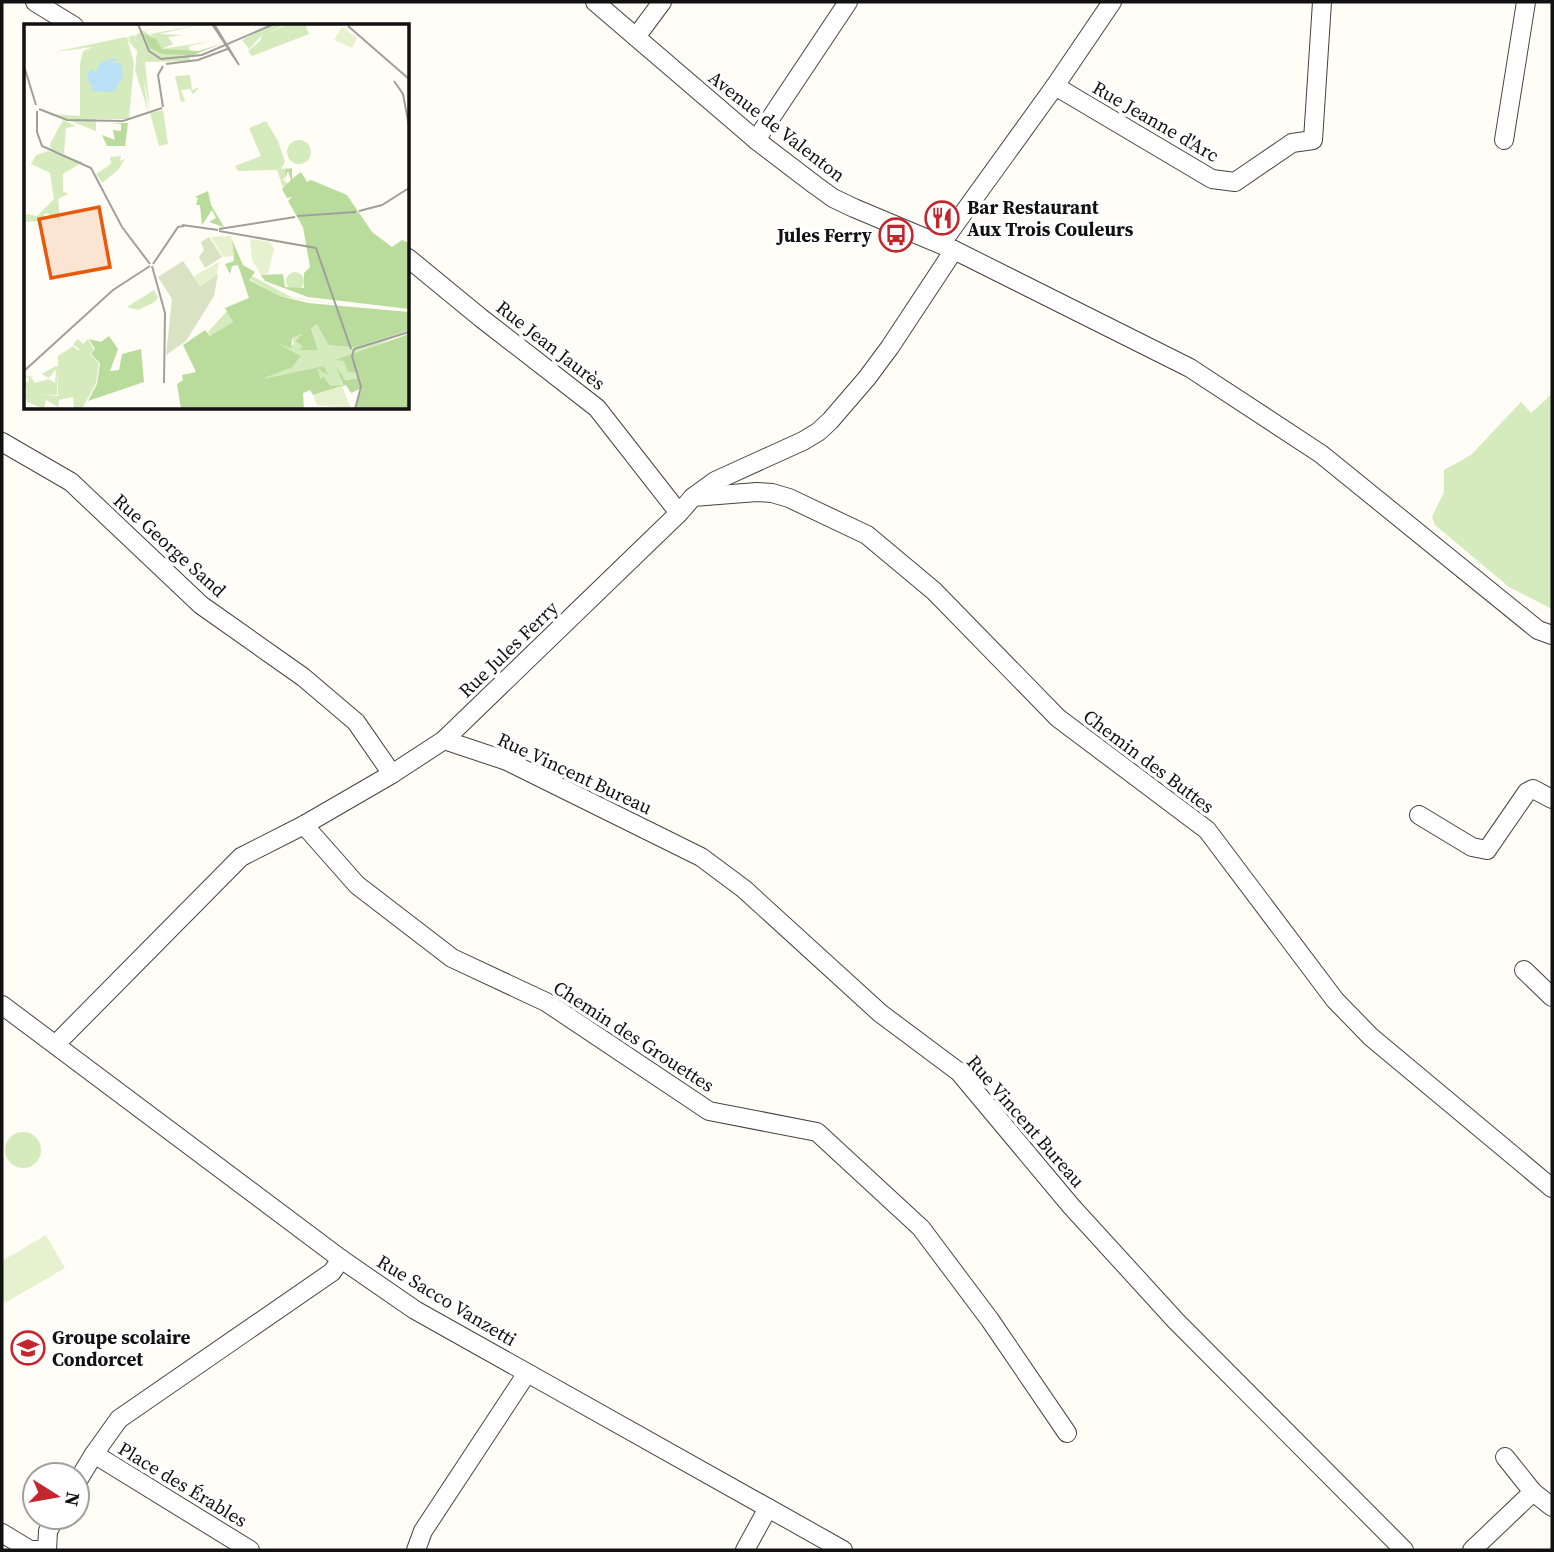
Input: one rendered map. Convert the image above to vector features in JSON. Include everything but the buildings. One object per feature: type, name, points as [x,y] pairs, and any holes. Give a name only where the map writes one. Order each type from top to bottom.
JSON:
[{"type":"street","points":[[35,2],[71,24]]},
{"type":"street","name":"Avenue de Valenton","points":[[595,2],[756,140],[833,198],[948,247],[1190,368],[1321,454],[1538,630],[1552,635]]},
{"type":"street","points":[[636,37],[662,2]]},
{"type":"street","points":[[756,140],[848,2]]},
{"type":"street","name":"Rue Jules Ferry","points":[[56,1044],[241,857],[304,825],[393,774],[444,740],[693,497],[725,475],[803,441],[830,421],[867,379],[890,347],[948,247],[1112,2]]},
{"type":"street","name":"Rue Jeanne d'Arc","points":[[1055,86],[1212,179],[1235,182],[1292,143],[1312,140],[1322,2]]},
{"type":"street","points":[[1504,140],[1526,2]]},
{"type":"street","name":"Rue Jean Jaurès","points":[[410,260],[597,408],[679,513]]},
{"type":"street","name":"Rue George Sand","points":[[2,442],[71,482],[201,605],[303,677],[356,722],[393,774]]},
{"type":"street","name":"Chemin des Buttes","points":[[693,497],[772,493],[789,498],[867,535],[934,591],[1058,718],[1207,830],[1335,1000],[1371,1037],[1552,1188]]},
{"type":"street","name":"Rue Vincent Bureau","points":[[444,740],[507,761],[701,857],[744,889],[880,1013],[959,1072],[1072,1206],[1175,1321],[1404,1550]]},
{"type":"street","points":[[1419,815],[1472,847],[1487,850],[1527,792],[1533,789],[1552,799]]},
{"type":"street","name":"Chemin des Grouettes","points":[[304,825],[357,885],[452,958],[546,1002],[709,1111],[817,1132],[921,1228],[990,1320],[1067,1433]]},
{"type":"street","points":[[1524,970],[1552,997]]},
{"type":"street","name":"Rue Sacco Vanzetti","points":[[2,1005],[341,1259],[415,1310],[843,1550]]},
{"type":"street","points":[[90,1461],[119,1419],[332,1272],[341,1259]]},
{"type":"street","points":[[416,1550],[423,1531],[527,1373]]},
{"type":"street","name":"Place des Érables","points":[[94,1454],[250,1550]]},
{"type":"street","points":[[1505,1457],[1533,1492],[1552,1507]]},
{"type":"street","points":[[1472,1550],[1533,1492]]},
{"type":"street","points":[[745,1550],[768,1508]]},
{"type":"street","points":[[2,1533],[30,1550],[47,1550],[48,1531]]},
{"type":"green space","points":[[1552,394],[1552,609],[1509,587],[1435,525],[1432,517],[1444,492],[1444,470],[1471,455],[1521,402],[1531,413]]},
{"type":"green space","points":[[23,1132],[36,1137],[41,1150],[36,1163],[23,1168],[10,1163],[5,1150],[10,1137]]},
{"type":"green space","points":[[46,1235],[65,1268],[5,1303],[2,1296],[2,1261]]},
{"type":"place","name":"Bar Restaurant Aux Trois Couleurs","points":[[942,218]]},
{"type":"place","name":"Jules Ferry","points":[[896,235]]},
{"type":"place","name":"Groupe scolaire Condorcet","points":[[28,1348]]}]
